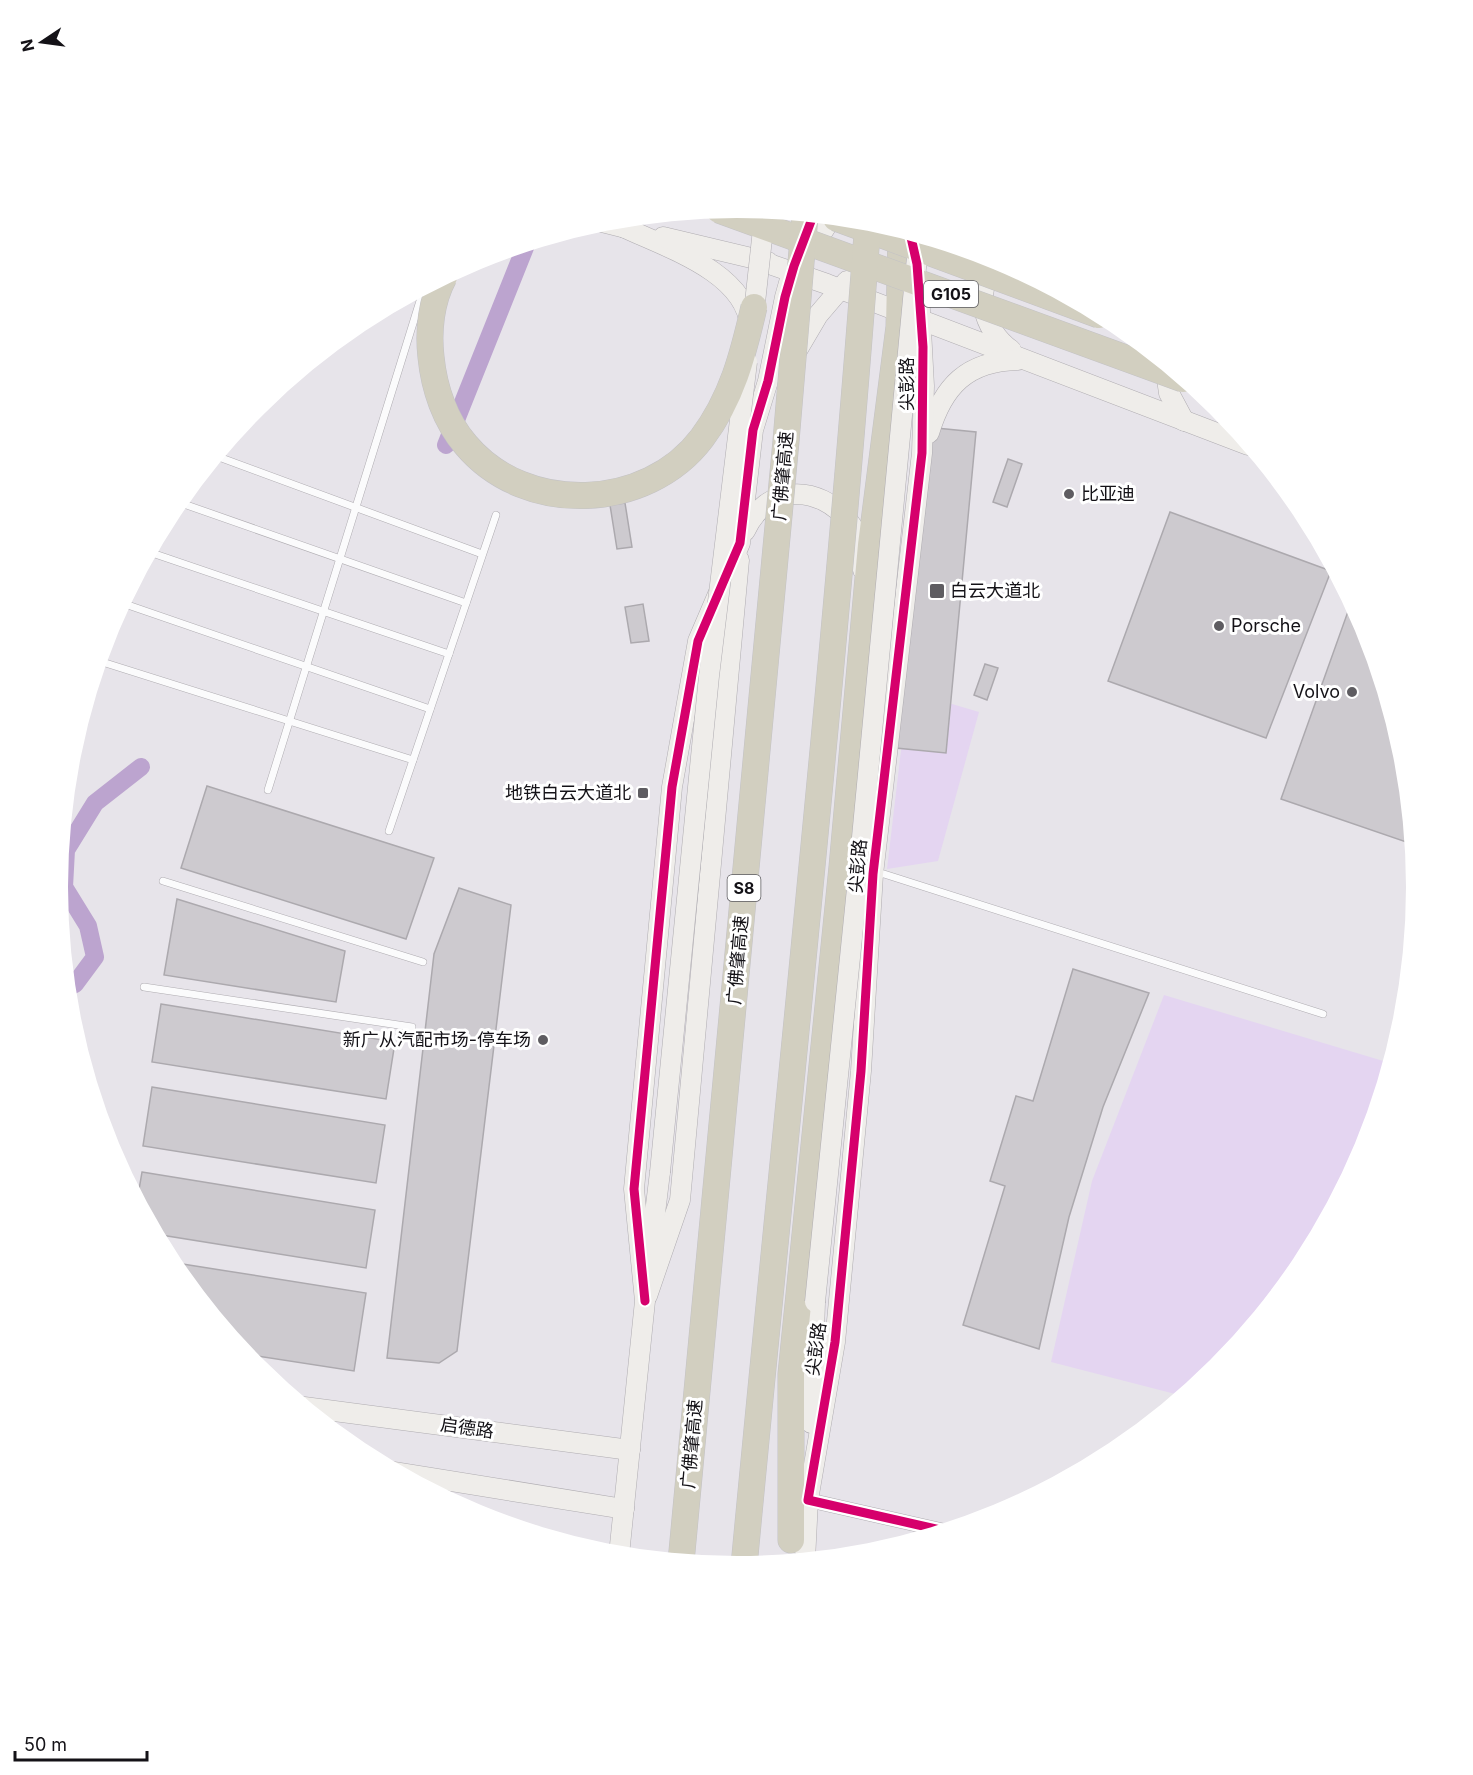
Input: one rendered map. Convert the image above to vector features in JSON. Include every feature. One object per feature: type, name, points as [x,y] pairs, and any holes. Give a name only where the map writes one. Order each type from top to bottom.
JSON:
[{"type":"highway","name":"G105","points":[[742,218],[1161,371]]},
{"type":"highway","name":"广佛肇高速","points":[[682,1554],[785,453],[804,222]]},
{"type":"highway","points":[[745,1556],[827,713],[852,438],[867,231]]},
{"type":"highway","points":[[795,1554],[791,1374],[842,867],[866,591],[898,327],[901,239]]},
{"type":"highway","name":"G105","points":[[978,263],[1018,281]]},
{"type":"highway","points":[[439,288],[432,314],[431,357],[438,392],[459,436],[478,457],[516,482],[540,491],[568,496],[617,492],[641,484],[667,472],[688,454],[713,422],[736,377],[754,307]]},
{"type":"highway","points":[[795,1554],[815,1302]]},
{"type":"street","points":[[620,1546],[710,676],[764,219]]},
{"type":"street","points":[[753,430],[768,381],[785,297],[810,223]]},
{"type":"street","points":[[626,228],[771,262],[799,253],[827,225]]},
{"type":"street","points":[[621,229],[704,266],[727,282],[743,303],[750,319],[752,348],[753,430],[740,543],[680,1200],[645,1301]]},
{"type":"street","name":"尖彭路","points":[[795,1554],[808,1500],[835,1342],[861,1071],[873,874],[922,453],[923,347],[916,264],[911,241]]},
{"type":"street","points":[[918,244],[815,1302],[808,1500],[930,1528]]},
{"type":"street","points":[[753,430],[810,327],[842,285],[861,272],[890,260],[930,252],[961,257]]},
{"type":"street","points":[[755,259],[1233,439]]},
{"type":"street","points":[[994,269],[985,284],[983,308],[991,330],[1001,343],[1026,360]]},
{"type":"street","points":[[922,453],[940,404],[955,382],[985,364],[1026,360]]},
{"type":"street","points":[[1167,376],[1169,393],[1184,421]]},
{"type":"street","points":[[645,1301],[634,1189],[672,787],[698,641],[752,516],[772,500],[789,495],[803,495],[828,501],[851,524],[860,552],[866,591]]},
{"type":"street","name":"启德路","points":[[318,1409],[630,1450]]},
{"type":"street","points":[[418,1476],[624,1509]]},
{"type":"lane","points":[[268,790],[421,298]]},
{"type":"lane","points":[[223,459],[482,554]]},
{"type":"lane","points":[[188,505],[466,603]]},
{"type":"lane","points":[[389,831],[496,515]]},
{"type":"lane","points":[[156,554],[449,654]]},
{"type":"lane","points":[[130,606],[430,709]]},
{"type":"lane","points":[[106,663],[412,760]]},
{"type":"lane","points":[[873,874],[884,874],[1323,1014]]},
{"type":"lane","points":[[163,881],[423,962]]},
{"type":"lane","points":[[144,987],[412,1027]]},
{"type":"shaded area","points":[[908,691],[979,712],[938,861],[887,869]]},
{"type":"shaded area","points":[[1164,995],[1383,1061],[1355,1144],[1316,1222],[1293,1259],[1239,1329],[1210,1361],[1174,1394],[1051,1362],[1092,1181]]},
{"type":"building","name":"白云大道北","points":[[926,427],[976,432],[946,753],[896,748]]},
{"type":"building","points":[[1008,459],[1022,464],[1007,507],[993,502]]},
{"type":"building","points":[[625,503],[632,547],[617,549],[610,505]]},
{"type":"building","name":"Porsche","points":[[1170,512],[1324,569],[1329,577],[1266,738],[1108,681]]},
{"type":"building","points":[[643,604],[649,641],[631,643],[625,607]]},
{"type":"building","name":"Volvo","points":[[1347,614],[1370,672],[1383,714],[1393,757],[1404,841],[1281,799]]},
{"type":"building","points":[[985,664],[998,668],[987,700],[974,695]]},
{"type":"building","points":[[207,786],[434,858],[406,939],[181,868]]},
{"type":"building","points":[[459,888],[511,905],[457,1351],[439,1363],[387,1358],[434,954]]},
{"type":"building","points":[[177,899],[345,951],[336,1002],[164,975]]},
{"type":"building","points":[[1073,969],[1149,993],[1103,1107],[1069,1217],[1039,1349],[963,1325],[1005,1186],[990,1181],[1016,1096],[1033,1101]]},
{"type":"building","points":[[161,1004],[395,1042],[386,1099],[152,1062]]},
{"type":"building","points":[[152,1087],[385,1125],[376,1183],[143,1146]]},
{"type":"building","points":[[142,1172],[375,1210],[366,1268],[166,1236],[139,1189]]},
{"type":"building","points":[[184,1264],[366,1293],[354,1371],[259,1356],[206,1295]]},
{"type":"waterway","points":[[446,445],[523,254]]},
{"type":"waterway","points":[[69,845],[95,803],[141,767]]},
{"type":"waterway","points":[[68,894],[88,926],[95,957],[75,984]]},
{"type":"cycle path","points":[[645,1301],[634,1189],[672,787],[698,641],[740,543],[753,430],[768,381],[785,297],[810,223]]},
{"type":"cycle path","points":[[912,242],[917,264],[923,347],[922,453],[873,874],[861,1071],[835,1342],[808,1500],[930,1528]]},
{"type":"place","name":"比亚迪","points":[[1069,494]]},
{"type":"place","name":"白云大道北","points":[[937,591]]},
{"type":"place","name":"Porsche","points":[[1219,626]]},
{"type":"place","name":"Volvo","points":[[1352,692]]},
{"type":"place","name":"地铁白云大道北","points":[[643,793]]},
{"type":"place","name":"新广从汽配市场-停车场","points":[[543,1040]]}]
